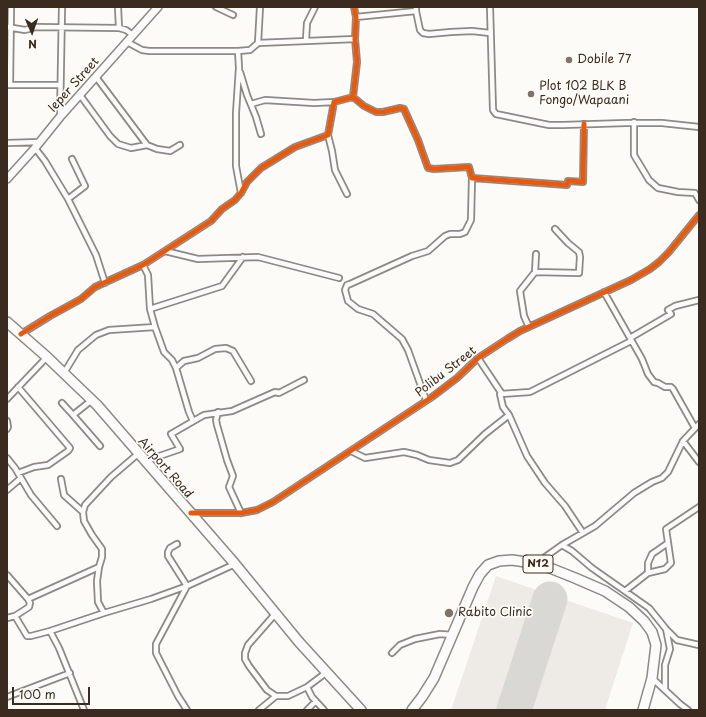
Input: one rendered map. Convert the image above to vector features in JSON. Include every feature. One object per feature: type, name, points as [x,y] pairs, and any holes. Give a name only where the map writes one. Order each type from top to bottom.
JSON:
[{"type":"highway","name":"Airport Road","points":[[7,322],[47,357],[92,400],[146,460],[361,710]]},
{"type":"highway","name":"N12","points":[[412,710],[422,698],[434,678],[480,574],[488,565],[499,561],[512,560],[540,564],[604,591],[629,607],[644,621],[652,632],[656,645],[652,678],[643,710]]},
{"type":"street","points":[[11,7],[9,27],[9,85],[60,85]]},
{"type":"street","points":[[60,117],[62,7]]},
{"type":"street","points":[[118,7],[119,28]]},
{"type":"street","name":"Ieper Street","points":[[7,179],[158,7]]},
{"type":"street","points":[[216,7],[233,14]]},
{"type":"street","points":[[258,43],[260,7]]},
{"type":"street","points":[[306,40],[307,23],[315,7]]},
{"type":"street","points":[[353,97],[357,62],[355,39],[356,17],[354,7]]},
{"type":"street","points":[[398,13],[404,7]]},
{"type":"street","points":[[490,7],[493,110],[496,114],[550,125],[563,126],[634,122],[699,127]]},
{"type":"street","points":[[356,17],[398,13],[416,9],[420,30],[423,33],[490,33]]},
{"type":"street","points":[[9,27],[25,30],[36,27],[119,28],[126,30],[133,35]]},
{"type":"street","points":[[127,42],[142,50],[149,51],[238,51],[250,50],[258,43],[355,39]]},
{"type":"street","points":[[238,51],[239,68],[236,113],[236,166],[241,193]]},
{"type":"street","points":[[239,68],[261,134]]},
{"type":"street","points":[[96,77],[147,145],[158,150],[170,151],[180,145]]},
{"type":"street","points":[[80,95],[110,136],[118,144],[131,148],[147,145]]},
{"type":"street","points":[[251,104],[265,100],[314,103],[334,102],[353,97]]},
{"type":"street","points":[[353,97],[364,106],[376,112],[402,108],[418,140],[428,168],[469,167],[472,178],[471,220],[465,232],[445,236],[428,251],[412,256],[347,285],[345,290],[348,301],[358,309],[372,314],[402,340],[408,350],[426,400]]},
{"type":"street","points":[[334,102],[328,135],[335,170],[347,194]]},
{"type":"street","points":[[634,122],[634,156],[649,180],[658,188],[678,192],[697,192],[699,200]]},
{"type":"street","points":[[472,178],[567,185],[568,181],[583,182],[584,124]]},
{"type":"street","points":[[21,334],[81,299],[95,287],[143,265],[165,252],[211,221],[222,209],[235,200],[247,182],[261,168],[295,147],[328,135]]},
{"type":"street","points":[[7,143],[40,142]]},
{"type":"street","points":[[35,148],[45,161],[68,199],[96,256],[106,283]]},
{"type":"street","points":[[68,199],[85,186],[72,159]]},
{"type":"street","name":"Polibu Street","points":[[191,513],[241,513],[257,510],[266,506],[426,400],[457,378],[478,358],[507,339],[529,327],[631,280],[659,262],[699,215]]},
{"type":"street","points":[[535,272],[578,273],[580,257],[579,252],[555,229]]},
{"type":"street","points":[[165,252],[198,259],[258,257],[339,278]]},
{"type":"street","points":[[529,327],[524,316],[520,292],[535,272],[536,254]]},
{"type":"street","points":[[150,309],[222,286],[243,257]]},
{"type":"street","points":[[143,265],[148,275],[150,309],[155,327],[164,352],[172,360],[176,368],[193,421]]},
{"type":"street","points":[[604,292],[642,359],[648,374],[654,382],[658,382],[665,387],[671,387],[673,389],[695,428]]},
{"type":"street","points":[[500,394],[530,392],[630,339],[671,314],[668,310],[675,306],[699,300]]},
{"type":"street","points":[[64,373],[78,350],[96,335],[109,330],[155,327]]},
{"type":"street","points":[[176,368],[184,361],[198,358],[215,350],[226,348],[233,351],[251,381]]},
{"type":"street","points":[[7,399],[47,357]]},
{"type":"street","points":[[478,358],[502,394],[500,394],[503,407],[509,415],[527,456],[545,482],[565,506],[583,533]]},
{"type":"street","points":[[146,460],[180,449],[171,434],[204,415],[232,411],[275,392],[279,393],[304,380]]},
{"type":"street","points":[[18,387],[70,448],[48,465],[34,467],[18,473]]},
{"type":"street","points":[[73,415],[92,400]]},
{"type":"street","points":[[62,403],[100,446]]},
{"type":"street","points":[[218,412],[216,420],[217,425],[233,476],[229,487],[241,513]]},
{"type":"street","points":[[351,451],[365,458],[404,452],[446,464],[458,460],[485,434],[509,415]]},
{"type":"street","points":[[7,421],[7,429]]},
{"type":"street","points":[[540,564],[545,556],[595,526],[634,493],[662,478],[668,472],[683,441],[699,424]]},
{"type":"street","points":[[683,441],[699,462]]},
{"type":"street","points":[[104,613],[98,602],[99,567],[102,557],[102,549],[92,536],[84,521],[83,512],[90,499],[111,477],[139,453]]},
{"type":"street","points":[[7,458],[31,495],[57,526]]},
{"type":"street","points":[[7,490],[21,478]]},
{"type":"street","points":[[60,479],[64,495],[83,512]]},
{"type":"street","points":[[625,591],[648,572],[665,568],[671,563],[666,529],[699,507]]},
{"type":"street","points":[[648,572],[648,563],[652,554],[668,543]]},
{"type":"street","points":[[177,544],[170,548],[168,556],[187,586]]},
{"type":"street","points":[[562,545],[649,608],[677,640],[699,645]]},
{"type":"street","points":[[15,616],[27,636],[50,631],[104,613],[151,600],[187,586],[235,564]]},
{"type":"street","points":[[28,599],[99,567]]},
{"type":"street","points":[[7,575],[30,603],[29,607],[15,616],[7,618]]},
{"type":"street","points":[[187,586],[156,644],[156,653],[178,696],[187,710]]},
{"type":"street","points":[[276,613],[248,645],[245,653],[245,659],[249,666],[267,690],[276,696],[288,696],[306,687],[327,672]]},
{"type":"street","points":[[665,690],[665,665],[670,649],[666,629]]},
{"type":"street","points":[[50,631],[70,673],[84,710]]},
{"type":"street","points":[[392,653],[400,645],[414,639],[440,634],[453,635]]},
{"type":"street","points":[[7,697],[70,673]]},
{"type":"street","points":[[652,678],[688,710]]},
{"type":"street","points":[[306,687],[324,710]]},
{"type":"street","points":[[259,710],[276,696]]},
{"type":"street","points":[[307,710],[316,701]]},
{"type":"shaded area","points":[[496,576],[633,623],[605,710],[451,710]]},
{"type":"runway","points":[[514,710],[550,599]]},
{"type":"cycle path","points":[[354,7],[356,17],[355,39],[357,62],[353,97],[364,106],[376,112],[400,108],[404,109],[418,140],[428,168],[469,167],[472,178],[567,185],[568,181],[583,182],[584,124]]},
{"type":"cycle path","points":[[21,334],[81,299],[95,287],[143,265],[211,221],[222,209],[235,200],[247,182],[261,168],[295,147],[328,135],[334,102],[353,97]]},
{"type":"cycle path","points":[[191,513],[241,513],[257,510],[273,502],[432,397],[457,378],[478,358],[507,339],[520,331],[631,280],[650,269],[669,252],[699,215]]},
{"type":"place","name":"Dobile 77","points":[[569,60]]},
{"type":"place","name":"Plot 102 BLK B Fongo/Wapaani","points":[[531,94]]},
{"type":"place","name":"Rabito Clinic","points":[[449,613]]}]
